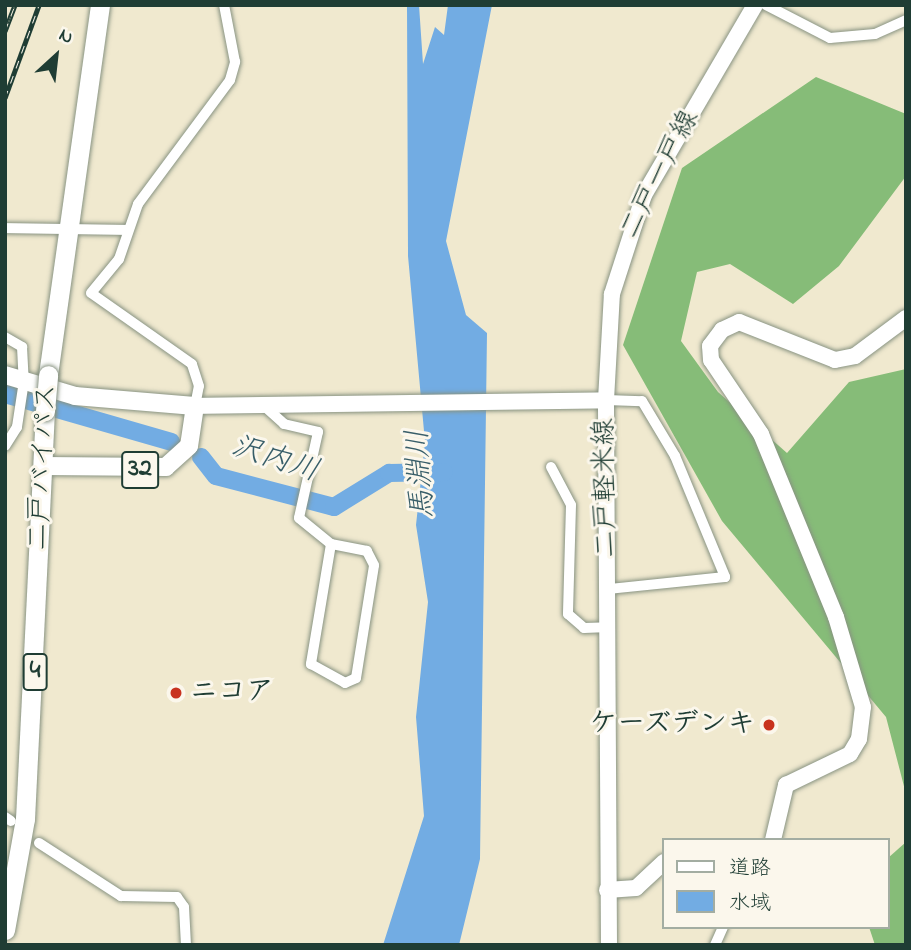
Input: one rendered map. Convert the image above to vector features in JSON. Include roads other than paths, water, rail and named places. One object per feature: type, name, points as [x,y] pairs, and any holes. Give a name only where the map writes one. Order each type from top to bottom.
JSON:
[{"type":"highway","name":"二戸バイパス","points":[[5,930],[25,820],[48,375],[64,227],[100,5]]},
{"type":"main road","name":"二戸一戸線","points":[[606,400],[619,258],[644,195],[755,5]]},
{"type":"main road","points":[[773,838],[786,785],[850,754],[859,740],[863,707],[836,617],[761,434],[711,360],[710,346],[722,330],[739,322],[835,360],[855,356],[906,318]]},
{"type":"main road","points":[[5,375],[75,396],[195,406]]},
{"type":"main road","name":"二戸軽米線","points":[[195,406],[524,399],[606,400],[609,945]]},
{"type":"main road","name":"32","points":[[43,466],[166,467],[189,446],[195,406]]},
{"type":"main road","points":[[607,890],[636,888],[662,864]]},
{"type":"street","points":[[195,406],[199,386],[192,364],[91,293],[119,259],[126,230],[138,204],[230,80],[235,62],[225,5]]},
{"type":"street","points":[[766,5],[830,38],[875,34],[906,20]]},
{"type":"street","points":[[5,228],[126,230]]},
{"type":"street","points":[[5,337],[22,347],[24,381],[17,427],[5,446]]},
{"type":"street","points":[[606,400],[642,401],[680,467],[725,577],[608,589]]},
{"type":"street","points":[[261,404],[284,424],[318,432],[299,518],[331,544],[367,551],[374,565],[356,678],[345,683],[311,664],[331,544]]},
{"type":"street","points":[[551,467],[571,505],[568,614],[584,628],[608,627]]},
{"type":"street","points":[[39,843],[121,896],[177,897],[184,907],[186,945]]},
{"type":"street","points":[[715,945],[722,929]]},
{"type":"water","name":"馬淵川","points":[[407,5],[419,5],[423,64],[435,27],[444,35],[448,5],[492,5],[446,241],[466,315],[487,333],[480,859],[459,945],[383,945],[424,816],[416,717],[428,602],[416,525],[425,442],[408,256]]},
{"type":"waterway","name":"沢内川","points":[[5,394],[171,442]]},
{"type":"waterway","name":"沢内川","points":[[201,457],[216,476],[334,507],[389,473],[444,472]]},
{"type":"railway","points":[[5,31],[15,5]]},
{"type":"railway","points":[[5,98],[39,5]]},
{"type":"place","name":"ニコア","points":[[176,693]]},
{"type":"place","name":"ケーズデンキ","points":[[769,725]]}]
